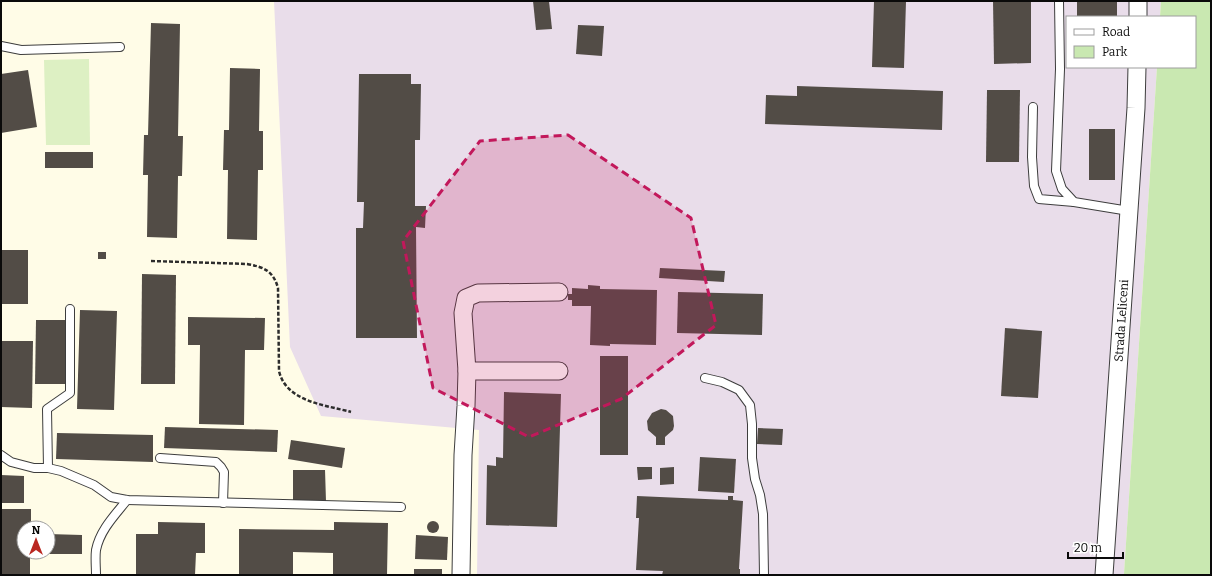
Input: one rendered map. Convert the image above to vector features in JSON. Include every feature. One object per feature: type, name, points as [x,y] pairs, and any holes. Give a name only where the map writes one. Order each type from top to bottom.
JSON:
[{"type":"street","points":[[1138,1],[1138,16]]},
{"type":"street","name":"Strada Leliceni","points":[[1104,575],[1136,108],[1137,68]]},
{"type":"street","points":[[461,575],[463,455],[467,371],[464,313],[466,298],[478,294],[559,292]]},
{"type":"street","points":[[467,371],[559,371]]},
{"type":"lane","points":[[1059,1],[1060,68],[1056,171],[1062,189],[1074,202]]},
{"type":"lane","points":[[1,46],[21,50],[120,47]]},
{"type":"lane","points":[[1032,107],[1032,157],[1034,186],[1039,199],[1074,202],[1129,211]]},
{"type":"lane","points":[[48,468],[47,408],[70,393],[70,309]]},
{"type":"lane","points":[[705,378],[722,382],[739,390],[750,405],[752,424],[752,458],[755,480],[760,495],[762,514],[764,575]]},
{"type":"lane","points":[[1,455],[11,462],[34,468],[48,468],[61,471],[94,485],[111,497],[127,500],[401,507]]},
{"type":"lane","points":[[160,458],[216,462],[224,472],[223,503]]},
{"type":"lane","points":[[96,575],[96,551],[100,538],[108,524],[127,500]]},
{"type":"path","points":[[151,261],[247,264],[260,266],[268,271],[276,279],[278,288],[279,371],[281,380],[300,398],[351,412]]},
{"type":"highlighted area","points":[[568,135],[691,218],[716,325],[621,399],[529,437],[433,388],[403,241],[480,141]]},
{"type":"shaded area","points":[[274,1],[1161,1],[1160,16],[1066,16],[1066,68],[1157,68],[1124,574],[1130,575],[477,575],[479,430],[321,416],[290,347]]},
{"type":"green space","points":[[1161,1],[1211,1],[1211,575],[1124,574],[1157,68],[1196,68],[1196,16],[1160,16]]},
{"type":"green space","points":[[89,59],[90,145],[46,145],[44,60]]},
{"type":"building","points":[[533,1],[549,1],[552,29],[536,30]]},
{"type":"building","points":[[874,1],[906,1],[904,68],[872,67]]},
{"type":"building","points":[[993,1],[1031,1],[1031,63],[994,64]]},
{"type":"building","points":[[1077,1],[1117,1],[1117,16],[1077,16]]},
{"type":"building","points":[[151,23],[180,24],[178,136],[183,136],[182,176],[178,176],[177,238],[147,237],[148,175],[143,175],[144,135],[148,135]]},
{"type":"building","points":[[578,25],[604,26],[602,56],[576,54]]},
{"type":"building","points":[[230,68],[260,69],[259,131],[263,131],[263,170],[258,170],[257,240],[227,239],[228,170],[223,170],[224,130],[229,130]]},
{"type":"building","points":[[28,70],[37,127],[1,133],[1,74]]},
{"type":"building","points":[[359,74],[411,74],[411,84],[421,84],[420,140],[415,140],[415,206],[426,206],[425,228],[416,227],[417,338],[356,338],[356,228],[363,228],[364,202],[357,202]]},
{"type":"building","points":[[797,86],[943,91],[942,130],[765,124],[766,95],[797,96]]},
{"type":"building","points":[[987,90],[1020,90],[1019,162],[986,162]]},
{"type":"building","points":[[1089,129],[1115,129],[1115,180],[1089,180]]},
{"type":"building","points":[[45,152],[93,152],[93,168],[45,168]]},
{"type":"building","points":[[1,250],[28,250],[28,304],[1,304]]},
{"type":"building","points":[[98,252],[106,252],[106,259],[98,259]]},
{"type":"building","points":[[660,268],[725,271],[724,282],[659,278]]},
{"type":"building","points":[[142,274],[176,275],[175,384],[141,384]]},
{"type":"building","points":[[588,285],[600,286],[600,289],[657,290],[656,345],[590,345],[591,306],[572,306],[572,300],[568,300],[568,294],[572,294],[572,288],[588,289]]},
{"type":"building","points":[[678,292],[763,294],[762,335],[677,333]]},
{"type":"building","points":[[80,310],[117,311],[114,410],[77,409]]},
{"type":"building","points":[[188,317],[265,318],[264,350],[245,350],[244,425],[199,424],[200,345],[188,345]]},
{"type":"building","points":[[36,320],[66,320],[65,384],[35,384]]},
{"type":"building","points":[[1005,328],[1042,331],[1038,398],[1001,396]]},
{"type":"building","points":[[1,341],[33,341],[32,408],[1,407]]},
{"type":"building","points":[[600,356],[628,356],[628,455],[600,455]]},
{"type":"building","points":[[504,392],[561,394],[557,527],[486,525],[487,465],[496,466],[496,457],[503,458]]},
{"type":"building","points":[[661,409],[666,410],[673,416],[674,426],[673,430],[665,437],[665,445],[656,445],[656,437],[648,430],[647,421],[652,413]]},
{"type":"building","points":[[165,427],[278,430],[277,452],[164,448]]},
{"type":"building","points":[[758,428],[783,429],[782,445],[757,444]]},
{"type":"building","points":[[57,433],[153,435],[153,462],[56,459]]},
{"type":"building","points":[[291,440],[345,448],[342,468],[288,459]]},
{"type":"building","points":[[700,457],[736,459],[734,493],[698,491]]},
{"type":"building","points":[[637,467],[652,467],[652,479],[638,480]]},
{"type":"building","points":[[674,467],[674,484],[660,485],[660,468]]},
{"type":"building","points":[[293,470],[325,470],[326,501],[293,502]]},
{"type":"building","points":[[1,475],[24,476],[24,503],[1,503]]},
{"type":"building","points":[[637,496],[728,500],[728,496],[733,496],[733,500],[743,501],[739,569],[740,575],[662,575],[663,571],[636,570],[639,518],[636,518]]},
{"type":"building","points":[[1,509],[31,509],[31,520],[16,520],[16,560],[30,560],[30,575],[1,575]]},
{"type":"building","points":[[431,521],[435,521],[439,527],[435,533],[431,533],[427,529],[427,525]]},
{"type":"building","points":[[158,522],[205,523],[205,553],[196,553],[195,575],[136,575],[136,534],[158,534]]},
{"type":"building","points":[[334,522],[388,523],[387,575],[333,575],[333,553],[293,552],[293,575],[239,575],[239,529],[334,530]]},
{"type":"building","points":[[56,534],[82,535],[82,554],[56,554]]},
{"type":"building","points":[[416,535],[448,537],[447,560],[415,559]]},
{"type":"building","points":[[414,569],[442,569],[442,575],[414,575]]}]
